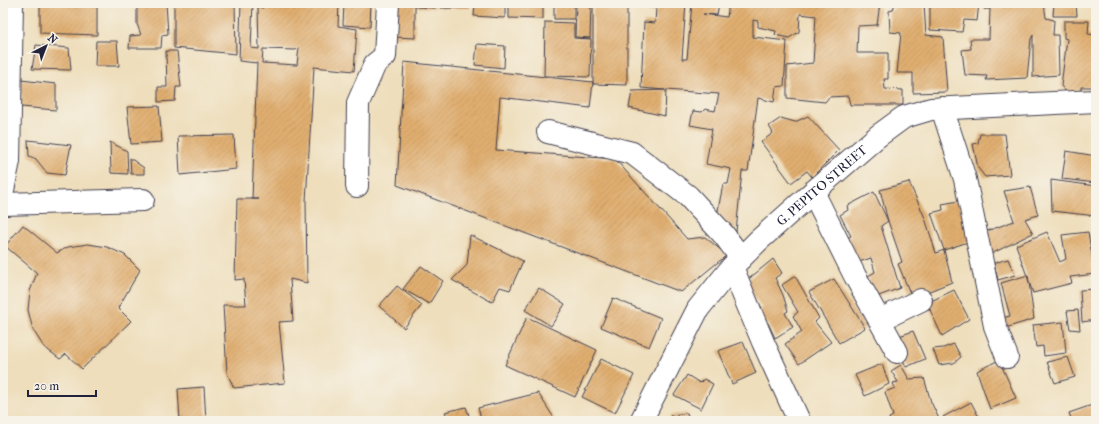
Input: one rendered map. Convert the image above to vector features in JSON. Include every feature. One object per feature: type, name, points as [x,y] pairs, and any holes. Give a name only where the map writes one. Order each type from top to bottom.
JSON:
[{"type":"street","points":[[3,190],[6,161],[12,3]]},
{"type":"street","points":[[357,186],[358,103],[375,64],[385,56],[388,3]]},
{"type":"street","name":"G. PEPITO STREET","points":[[641,421],[698,309],[736,262],[813,192],[878,136],[904,117],[931,109],[942,108],[1096,101]]},
{"type":"street","points":[[942,108],[965,179],[995,326],[1007,357]]},
{"type":"street","points":[[548,132],[632,153],[688,196],[724,235],[736,262],[763,342],[799,421]]},
{"type":"street","points":[[813,192],[855,276],[897,352]]},
{"type":"street","points":[[3,204],[143,200]]},
{"type":"street","points":[[880,320],[921,300]]},
{"type":"building","points":[[40,3],[97,3],[97,35],[40,33]]},
{"type":"building","points":[[137,3],[166,3],[168,34],[162,35],[161,48],[129,48],[130,36],[141,35],[137,24]]},
{"type":"building","points":[[174,3],[235,3],[236,54],[174,48]]},
{"type":"building","points":[[241,3],[253,3],[251,48],[259,49],[258,7],[263,8],[264,3],[285,3],[284,7],[304,8],[304,3],[339,3],[338,26],[357,29],[354,71],[314,67],[306,201],[307,283],[290,279],[293,321],[279,322],[285,383],[234,388],[227,373],[223,305],[246,305],[244,279],[235,280],[237,199],[252,199],[257,63],[239,61]],"holes":[[[299,47],[297,65],[262,63],[263,49],[296,50]]]},
{"type":"building","points":[[344,3],[371,3],[370,27],[343,25]]},
{"type":"building","points":[[417,3],[435,3],[435,8],[417,7]]},
{"type":"building","points":[[441,3],[470,3],[470,8],[441,8]]},
{"type":"building","points":[[475,3],[505,3],[505,18],[474,16]]},
{"type":"building","points":[[509,3],[543,3],[543,19],[509,18]]},
{"type":"building","points":[[554,3],[574,3],[574,19],[554,19]]},
{"type":"building","points":[[576,3],[591,3],[590,38],[575,37]]},
{"type":"building","points":[[593,3],[627,3],[627,85],[593,84]]},
{"type":"building","points":[[638,3],[686,3],[682,59],[687,59],[692,3],[719,3],[717,15],[703,14],[727,17],[729,3],[880,3],[877,25],[858,26],[857,53],[888,53],[888,79],[884,79],[885,89],[903,90],[903,105],[850,105],[848,96],[829,97],[825,102],[787,98],[787,66],[813,63],[816,16],[800,14],[799,32],[789,38],[775,35],[776,31],[758,27],[758,21],[753,20],[753,37],[787,41],[784,86],[776,87],[774,102],[758,98],[748,171],[742,171],[736,232],[722,231],[716,221],[723,184],[728,184],[731,169],[706,164],[712,129],[690,125],[693,111],[702,112],[705,109],[715,111],[719,94],[666,90],[665,116],[629,108],[632,91],[665,90],[641,88],[644,22],[655,23],[656,8],[638,7]]},
{"type":"building","points":[[895,3],[979,3],[977,21],[964,20],[962,32],[930,30],[930,6],[924,4],[926,35],[943,37],[947,92],[913,93],[913,73],[897,73],[901,33],[890,32],[889,11],[893,10]]},
{"type":"building","points":[[984,3],[1044,3],[1046,18],[1054,20],[1053,35],[1058,35],[1059,75],[1033,77],[1033,35],[1031,39],[1027,78],[986,80],[987,76],[965,75],[962,50],[971,49],[970,39],[989,39],[990,9],[984,9]]},
{"type":"building","points":[[1054,3],[1076,3],[1077,16],[1053,16]]},
{"type":"building","points":[[392,4],[415,5],[415,38],[393,37]]},
{"type":"building","points":[[1064,21],[1089,21],[1088,34],[1096,35],[1096,87],[1081,87],[1081,90],[1067,93],[1061,86],[1067,39],[1064,38]]},
{"type":"building","points":[[545,22],[574,23],[574,38],[591,39],[590,77],[544,76]]},
{"type":"building","points":[[96,41],[117,41],[119,66],[95,66]]},
{"type":"building","points":[[477,44],[505,46],[504,68],[475,65]]},
{"type":"building","points":[[36,45],[69,48],[71,70],[32,69]]},
{"type":"building","points":[[166,51],[177,51],[181,87],[176,87],[175,101],[158,102],[158,87],[167,87]]},
{"type":"building","points":[[404,62],[593,82],[590,108],[500,97],[496,150],[615,159],[687,239],[705,237],[727,255],[681,292],[397,185]]},
{"type":"building","points":[[21,80],[56,84],[56,110],[21,107]]},
{"type":"building","points":[[159,106],[162,142],[131,144],[127,107]]},
{"type":"building","points":[[808,116],[839,150],[812,177],[807,171],[791,183],[761,142],[773,133],[769,126],[781,118],[795,122]]},
{"type":"building","points":[[980,134],[1005,134],[1010,175],[985,177],[978,168],[973,144],[978,143]]},
{"type":"building","points":[[234,135],[236,169],[180,175],[178,136]]},
{"type":"building","points":[[28,140],[71,145],[65,175],[47,173],[36,159],[29,156]]},
{"type":"building","points":[[110,142],[127,151],[128,174],[111,173]]},
{"type":"building","points":[[1066,151],[1096,156],[1096,183],[1062,179]]},
{"type":"building","points":[[130,158],[144,168],[144,174],[131,174]]},
{"type":"building","points":[[1051,180],[1096,186],[1096,216],[1052,211]]},
{"type":"building","points":[[909,182],[925,218],[936,253],[944,250],[952,282],[912,298],[898,264],[902,262],[888,221],[880,190]]},
{"type":"building","points":[[1030,187],[1038,215],[1025,219],[1033,233],[991,254],[982,233],[1014,221],[1004,191]]},
{"type":"building","points":[[874,192],[888,221],[881,226],[900,288],[876,297],[868,276],[875,272],[871,258],[853,264],[841,241],[851,236],[840,215],[848,210],[847,206]]},
{"type":"building","points":[[959,201],[971,241],[944,250],[931,213],[943,210],[942,204]]},
{"type":"building","points":[[23,225],[57,253],[68,247],[88,244],[107,247],[125,255],[140,270],[118,308],[131,321],[82,369],[66,354],[60,359],[44,347],[33,330],[28,310],[30,291],[37,273],[5,246]]},
{"type":"building","points":[[1047,232],[1060,262],[1066,259],[1062,235],[1088,232],[1095,274],[1070,277],[1072,283],[1033,293],[1016,245]]},
{"type":"building","points":[[470,235],[523,261],[510,290],[500,287],[492,302],[452,280],[467,265]]},
{"type":"building","points":[[773,259],[782,273],[775,278],[783,295],[788,311],[785,313],[793,327],[775,338],[768,323],[764,325],[757,312],[762,308],[745,282]]},
{"type":"building","points":[[1008,259],[1015,275],[998,280],[994,263]]},
{"type":"building","points":[[421,266],[443,281],[429,304],[403,289]]},
{"type":"building","points":[[1028,275],[1034,319],[1002,329],[999,319],[1010,316],[1001,283]]},
{"type":"building","points":[[795,276],[819,318],[815,322],[831,342],[799,364],[785,344],[802,332],[793,316],[798,312],[782,285]]},
{"type":"building","points":[[834,279],[865,328],[839,343],[809,292]]},
{"type":"building","points":[[397,286],[422,305],[404,328],[379,306]]},
{"type":"building","points":[[539,288],[565,304],[551,326],[525,310]]},
{"type":"building","points":[[1096,289],[1096,320],[1082,322],[1080,290]]},
{"type":"building","points":[[954,290],[969,319],[942,336],[927,303]]},
{"type":"building","points":[[613,298],[661,318],[649,347],[601,327]]},
{"type":"building","points":[[1078,310],[1080,330],[1070,329],[1067,311]]},
{"type":"building","points":[[527,317],[597,350],[575,397],[505,365]]},
{"type":"building","points":[[1063,322],[1066,353],[1044,356],[1043,346],[1036,347],[1033,325]]},
{"type":"building","points":[[913,331],[925,359],[906,367],[894,338]]},
{"type":"building","points":[[743,342],[756,373],[732,384],[718,351]]},
{"type":"building","points":[[954,344],[961,357],[954,363],[939,365],[933,349],[943,348]]},
{"type":"building","points":[[1068,357],[1075,377],[1055,383],[1047,362]]},
{"type":"building","points":[[601,359],[634,375],[615,413],[582,397]]},
{"type":"building","points":[[999,360],[1016,398],[990,409],[977,371]]},
{"type":"building","points":[[882,364],[889,384],[865,396],[855,375]]},
{"type":"building","points":[[901,365],[909,379],[924,378],[931,402],[940,421],[890,421],[889,418],[893,416],[885,392],[895,388],[893,383],[898,382],[891,371]]},
{"type":"building","points":[[687,375],[700,383],[704,379],[713,384],[701,409],[674,395]]},
{"type":"building","points":[[204,387],[206,421],[180,421],[178,389]]},
{"type":"building","points":[[538,393],[556,421],[482,421],[478,408]]},
{"type":"building","points":[[971,402],[981,421],[945,421],[943,417]]},
{"type":"building","points":[[1095,404],[1096,421],[1072,421],[1069,413]]},
{"type":"building","points":[[466,407],[471,421],[449,421],[445,412]]},
{"type":"building","points":[[687,413],[690,421],[668,421],[671,415]]}]
